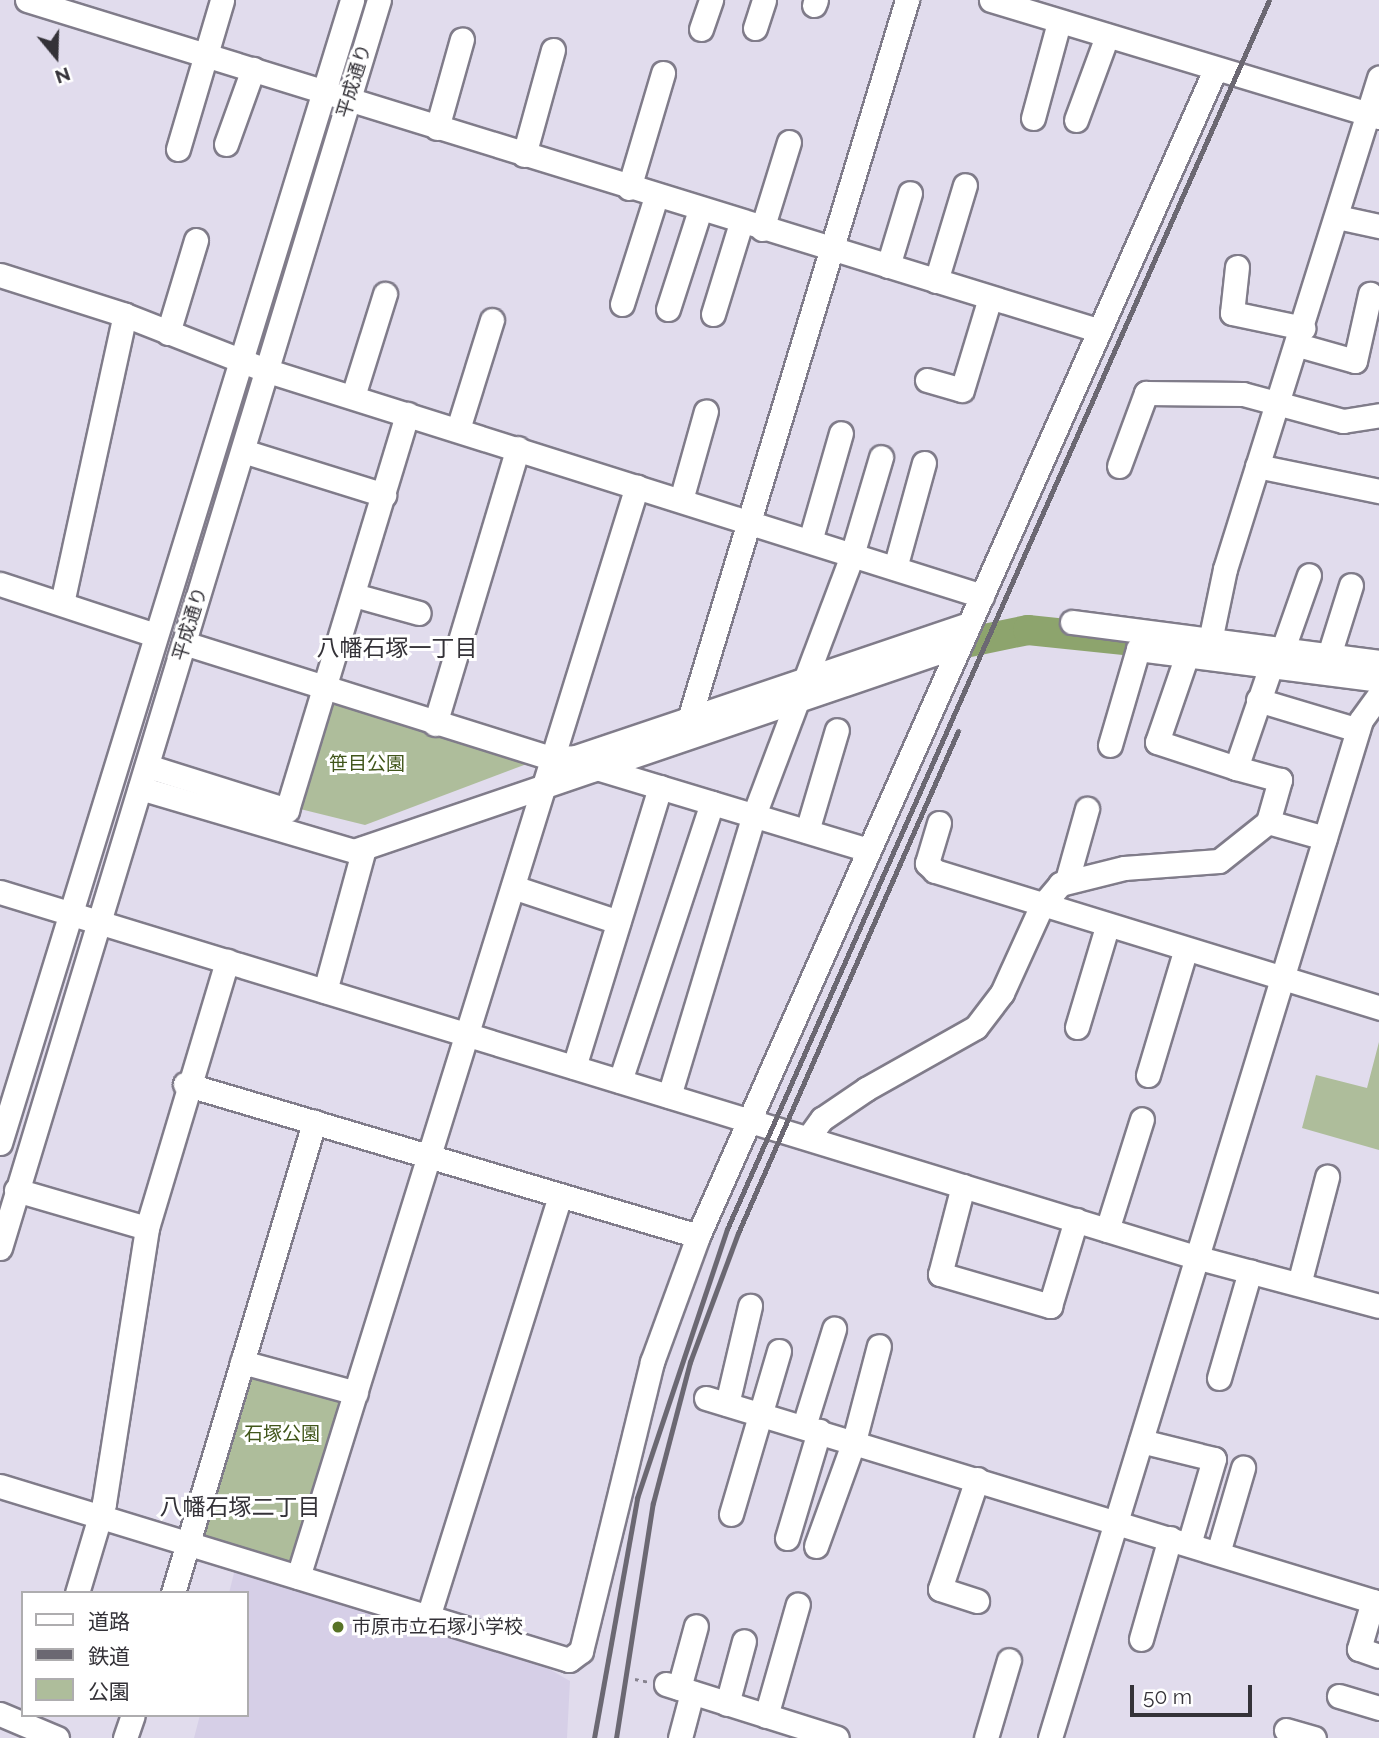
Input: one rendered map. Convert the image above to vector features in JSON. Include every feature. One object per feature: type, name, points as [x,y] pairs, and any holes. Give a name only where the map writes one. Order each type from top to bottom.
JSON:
[{"type":"street","points":[[27,0],[700,211],[1097,330]]},
{"type":"street","points":[[178,149],[222,0]]},
{"type":"street","name":"平成通り","points":[[0,1143],[352,0]]},
{"type":"street","name":"平成通り","points":[[0,1248],[379,0]]},
{"type":"street","points":[[701,29],[711,0]]},
{"type":"street","points":[[755,28],[764,0]]},
{"type":"street","points":[[690,716],[907,0]]},
{"type":"street","points":[[991,0],[1215,70],[1374,115]]},
{"type":"street","points":[[1033,118],[1059,22]]},
{"type":"street","points":[[1076,120],[1107,36]]},
{"type":"street","points":[[437,128],[462,38]]},
{"type":"street","points":[[524,155],[553,50]]},
{"type":"street","points":[[226,144],[253,69]]},
{"type":"street","points":[[0,1486],[569,1660],[581,1651],[652,1362],[698,1236],[1097,330],[1215,70]]},
{"type":"street","points":[[629,188],[663,73]]},
{"type":"street","points":[[1210,636],[1257,466],[1281,400],[1337,217],[1374,115],[1379,78]]},
{"type":"street","points":[[713,314],[789,142]]},
{"type":"street","points":[[936,281],[965,184]]},
{"type":"street","points":[[888,267],[910,193]]},
{"type":"street","points":[[622,304],[656,197]]},
{"type":"street","points":[[668,309],[700,211]]},
{"type":"street","points":[[1337,217],[1379,226]]},
{"type":"street","points":[[168,333],[196,240]]},
{"type":"street","points":[[1237,267],[1232,313],[1300,337],[1355,361],[1370,294]]},
{"type":"street","points":[[0,275],[125,315],[265,370],[518,447],[982,596]]},
{"type":"street","points":[[353,396],[385,294]]},
{"type":"street","points":[[927,380],[962,390],[990,298]]},
{"type":"street","points":[[62,603],[125,315]]},
{"type":"street","points":[[458,429],[492,320]]},
{"type":"street","points":[[1119,466],[1146,393],[1281,400],[1343,421],[1379,415]]},
{"type":"street","points":[[681,500],[706,411]]},
{"type":"street","points":[[147,766],[287,810],[327,689],[407,414]]},
{"type":"street","points":[[810,541],[841,433]]},
{"type":"street","points":[[435,724],[518,447]]},
{"type":"street","points":[[243,451],[384,495]]},
{"type":"street","points":[[669,1096],[754,815],[852,555],[881,457]]},
{"type":"street","points":[[895,568],[924,463]]},
{"type":"street","points":[[1257,466],[1379,491]]},
{"type":"street","points":[[298,1577],[429,1156],[470,1035],[552,758],[637,486]]},
{"type":"street","points":[[1284,646],[1309,575]]},
{"type":"street","points":[[0,584],[155,635]]},
{"type":"street","points":[[1330,652],[1351,585]]},
{"type":"street","points":[[354,595],[419,613]]},
{"type":"street","points":[[1072,622],[1210,636],[1330,652],[1379,662]]},
{"type":"street","points":[[184,643],[435,724],[552,758],[576,757],[690,716],[969,624]]},
{"type":"street","points":[[140,788],[354,851],[957,646]]},
{"type":"street","points":[[1110,745],[1138,649],[1379,680]]},
{"type":"street","points":[[1067,880],[1124,868],[1219,860],[1268,822],[1280,780],[1157,742],[1187,655]]},
{"type":"street","points":[[1236,768],[1271,666]]},
{"type":"street","points":[[1258,700],[1358,730]]},
{"type":"street","points":[[1049,1738],[1199,1258],[1358,730],[1375,704]]},
{"type":"street","points":[[807,831],[836,730]]},
{"type":"street","points":[[600,769],[869,850]]},
{"type":"street","points":[[573,1067],[660,787]]},
{"type":"street","points":[[620,1081],[712,803]]},
{"type":"street","points":[[808,1138],[822,1119],[866,1089],[976,1027],[1002,993],[1041,906],[1067,880],[1087,809]]},
{"type":"street","points":[[1268,822],[1325,838]]},
{"type":"street","points":[[939,823],[928,863],[935,871],[1282,982],[1379,1008]]},
{"type":"street","points":[[325,991],[364,848]]},
{"type":"street","points":[[513,887],[618,922]]},
{"type":"street","points":[[0,892],[1199,1258],[1379,1306]]},
{"type":"street","points":[[1077,1027],[1107,927]]},
{"type":"street","points":[[1148,1075],[1185,952]]},
{"type":"street","points":[[78,1591],[99,1517],[147,1228],[186,1084],[227,961]]},
{"type":"street","points":[[186,1084],[698,1236]]},
{"type":"street","points":[[1107,1230],[1142,1119]]},
{"type":"street","points":[[174,1591],[314,1122]]},
{"type":"street","points":[[1299,1284],[1328,1177]]},
{"type":"street","points":[[963,1186],[940,1273],[1050,1306],[1076,1220]]},
{"type":"street","points":[[16,1190],[147,1228]]},
{"type":"street","points":[[428,1617],[560,1195]]},
{"type":"street","points":[[1219,1378],[1250,1271]]},
{"type":"street","points":[[750,1306],[717,1401],[1376,1602],[1359,1650],[1379,1656]]},
{"type":"street","points":[[788,1538],[834,1329]]},
{"type":"street","points":[[816,1546],[854,1441],[879,1346]]},
{"type":"street","points":[[730,1514],[763,1414],[779,1351]]},
{"type":"street","points":[[242,1362],[356,1393]]},
{"type":"street","points":[[1140,1440],[1214,1459],[1141,1639]]},
{"type":"street","points":[[1218,1553],[1242,1468]]},
{"type":"street","points":[[977,1479],[940,1589],[977,1601]]},
{"type":"street","points":[[766,1716],[798,1604]]},
{"type":"street","points":[[680,1738],[679,1688],[696,1626]]},
{"type":"street","points":[[727,1704],[744,1641]]},
{"type":"street","points":[[986,1738],[1009,1660]]},
{"type":"street","points":[[679,1688],[837,1738]]},
{"type":"street","points":[[1339,1696],[1379,1708]]},
{"type":"street","points":[[0,1714],[45,1728]]},
{"type":"street","points":[[125,1738],[131,1717]]},
{"type":"street","points":[[1286,1730],[1314,1738]]},
{"type":"shaded area","name":"市原市立石塚小学校","points":[[236,1565],[537,1662],[570,1681],[567,1738],[194,1738],[199,1717],[248,1717],[248,1591],[230,1591]]},
{"type":"green space","name":"笹目公園","points":[[330,693],[540,759],[365,825],[292,807]]},
{"type":"green space","points":[[1379,1042],[1379,1150],[1302,1128],[1316,1075],[1367,1088]]},
{"type":"green space","name":"石塚公園","points":[[245,1367],[350,1395],[303,1570],[198,1542]]},
{"type":"waterway","points":[[936,649],[1028,630],[1170,645]]},
{"type":"railway","points":[[594,1738],[637,1498],[727,1229],[1269,0]]},
{"type":"railway","points":[[616,1738],[653,1503],[690,1362],[738,1233],[958,731]]},
{"type":"place","name":"市原市立石塚小学校","points":[[338,1627]]},
{"type":"district","name":"八幡石塚一丁目","points":[[397,648]]},
{"type":"district","name":"八幡石塚二丁目","points":[[240,1507]]}]
